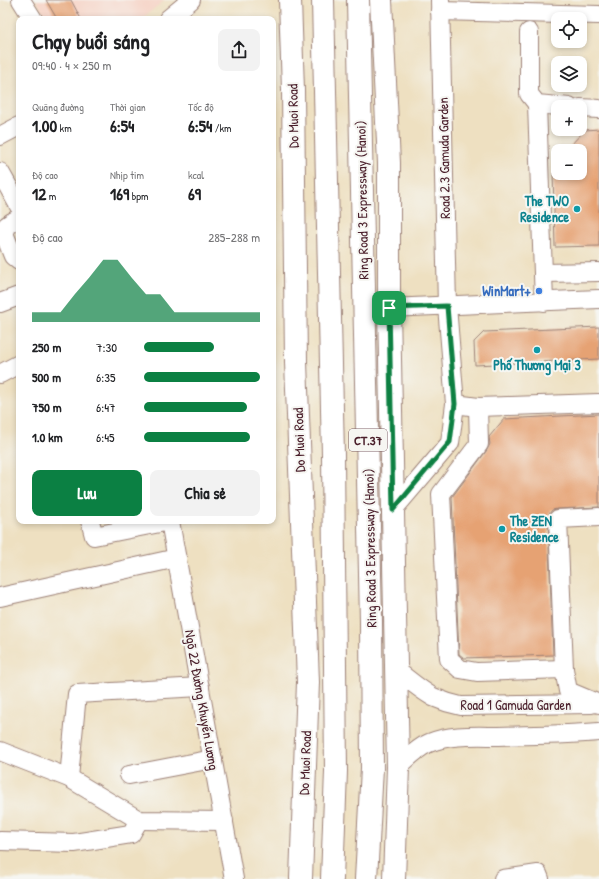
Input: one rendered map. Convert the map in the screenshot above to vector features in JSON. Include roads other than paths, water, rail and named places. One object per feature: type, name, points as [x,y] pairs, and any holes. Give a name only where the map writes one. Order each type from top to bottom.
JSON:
[{"type":"main road","name":"Do Muoi Road","points":[[290,0],[293,90],[296,362],[308,682],[301,879]]},
{"type":"main road","name":"CT.37","points":[[323,0],[334,455],[336,771],[332,879]]},
{"type":"main road","name":"Ring Road 3 Expressway (Hanoi)","points":[[358,0],[371,622],[372,768],[366,879]]},
{"type":"main road","points":[[382,0],[389,163],[389,308],[398,767],[394,879]]},
{"type":"street","points":[[21,0],[31,16]]},
{"type":"street","points":[[172,16],[191,0]]},
{"type":"street","name":"Road 2.3 Gamuda Garden","points":[[393,510],[450,442],[455,404],[447,306],[440,5],[599,15]]},
{"type":"street","points":[[529,32],[529,94],[537,104],[544,302]]},
{"type":"street","points":[[537,104],[551,105]]},
{"type":"street","points":[[587,108],[599,109]]},
{"type":"street","points":[[0,136],[16,128]]},
{"type":"street","points":[[0,172],[16,201]]},
{"type":"street","points":[[16,220],[6,225],[4,230],[13,256],[16,258]]},
{"type":"street","points":[[543,273],[599,272]]},
{"type":"street","points":[[0,303],[16,297]]},
{"type":"street","points":[[389,308],[599,299]]},
{"type":"street","points":[[0,374],[16,366]]},
{"type":"street","points":[[455,404],[478,406],[599,403]]},
{"type":"street","points":[[478,406],[479,444],[441,494],[449,659],[460,669],[477,672],[564,669]]},
{"type":"street","points":[[599,518],[558,519],[564,669],[568,692],[599,704]]},
{"type":"street","points":[[91,524],[94,536],[155,524]]},
{"type":"street","name":"Ngõ 22 Đường Khuyến Lương","points":[[171,524],[234,879]]},
{"type":"street","points":[[0,597],[177,558]]},
{"type":"street","name":"Road 1 Gamuda Garden","points":[[396,670],[433,697],[461,706],[558,706],[599,704]]},
{"type":"street","points":[[69,778],[77,694],[200,687]]},
{"type":"street","name":"Road 1 Gamuda Garden","points":[[398,767],[417,750],[441,739],[466,736],[575,734],[599,732]]},
{"type":"street","points":[[0,751],[69,778],[140,820],[224,821]]},
{"type":"street","points":[[129,775],[213,759]]},
{"type":"street","points":[[0,841],[74,843],[131,834],[140,820]]},
{"type":"street","points":[[503,879],[538,874],[540,879]]},
{"type":"place","name":"The TWO Residence","points":[[577,209]]},
{"type":"place","name":"WinMart+","points":[[539,291]]},
{"type":"place","name":"Phố Thương Mại 3","points":[[537,350]]},
{"type":"place","name":"The ZEN Residence","points":[[502,529]]}]
